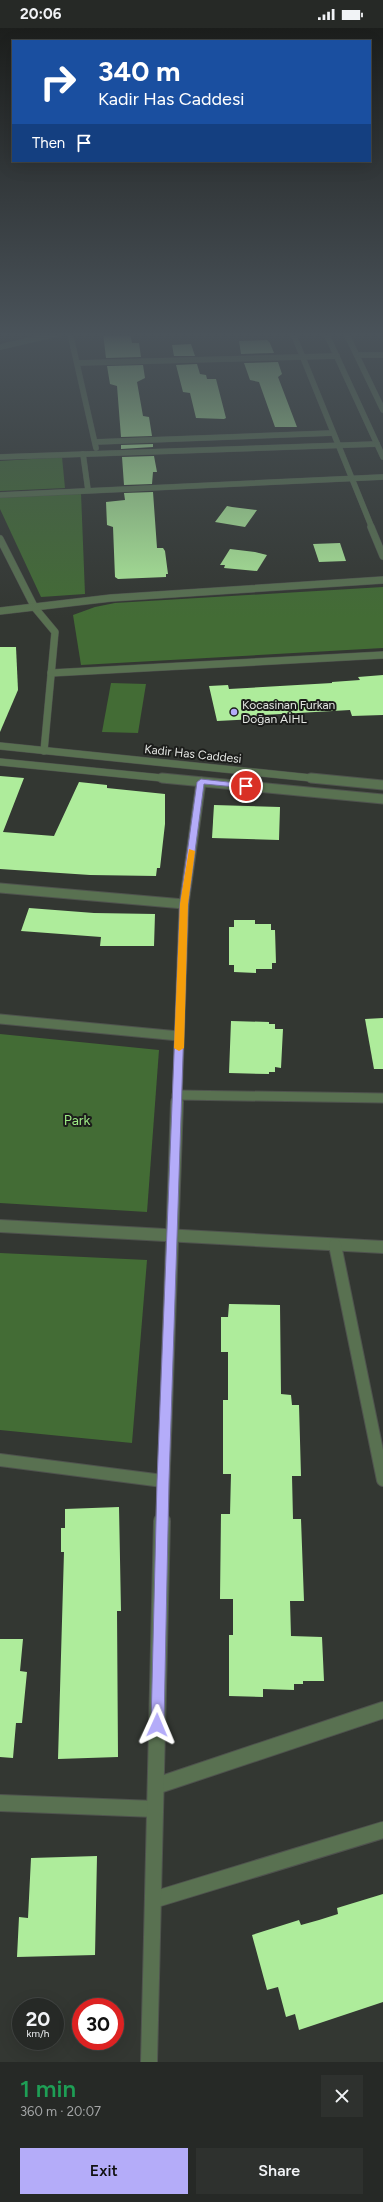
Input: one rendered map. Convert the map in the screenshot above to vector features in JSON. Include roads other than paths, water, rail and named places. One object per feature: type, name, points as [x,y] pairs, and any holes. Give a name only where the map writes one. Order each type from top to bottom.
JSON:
[{"type":"street","points":[[92,428],[98,453]]},
{"type":"street","points":[[332,428],[383,556]]},
{"type":"street","points":[[370,428],[383,457]]},
{"type":"street","points":[[95,442],[334,433]]},
{"type":"street","points":[[0,457],[377,444]]},
{"type":"street","points":[[83,454],[88,490]]},
{"type":"street","points":[[0,495],[383,478]]},
{"type":"street","points":[[0,539],[35,608],[55,632],[44,751]]},
{"type":"street","points":[[0,611],[111,598],[383,580]]},
{"type":"street","points":[[51,673],[383,655]]},
{"type":"street","name":"Kadir Has Caddesi","points":[[0,746],[383,785]]},
{"type":"street","name":"Kadir Has Caddesi","points":[[0,762],[383,799]]},
{"type":"street","points":[[149,2062],[163,1481],[184,904],[201,782]]},
{"type":"street","points":[[0,888],[184,904]]},
{"type":"street","points":[[0,1019],[180,1036]]},
{"type":"street","points":[[177,1095],[383,1098]]},
{"type":"street","points":[[0,1226],[172,1234],[383,1247]]},
{"type":"street","points":[[335,1245],[383,1480]]},
{"type":"street","points":[[0,1460],[163,1481]]},
{"type":"street","points":[[156,1786],[383,1710]]},
{"type":"street","points":[[0,1803],[155,1809]]},
{"type":"street","points":[[153,1900],[383,1830]]},
{"type":"place","name":"Kocasinan Furkan Doğan AİHL","points":[[234,712]]},
{"type":"park label","name":"Park","points":[[77,1120]]}]
